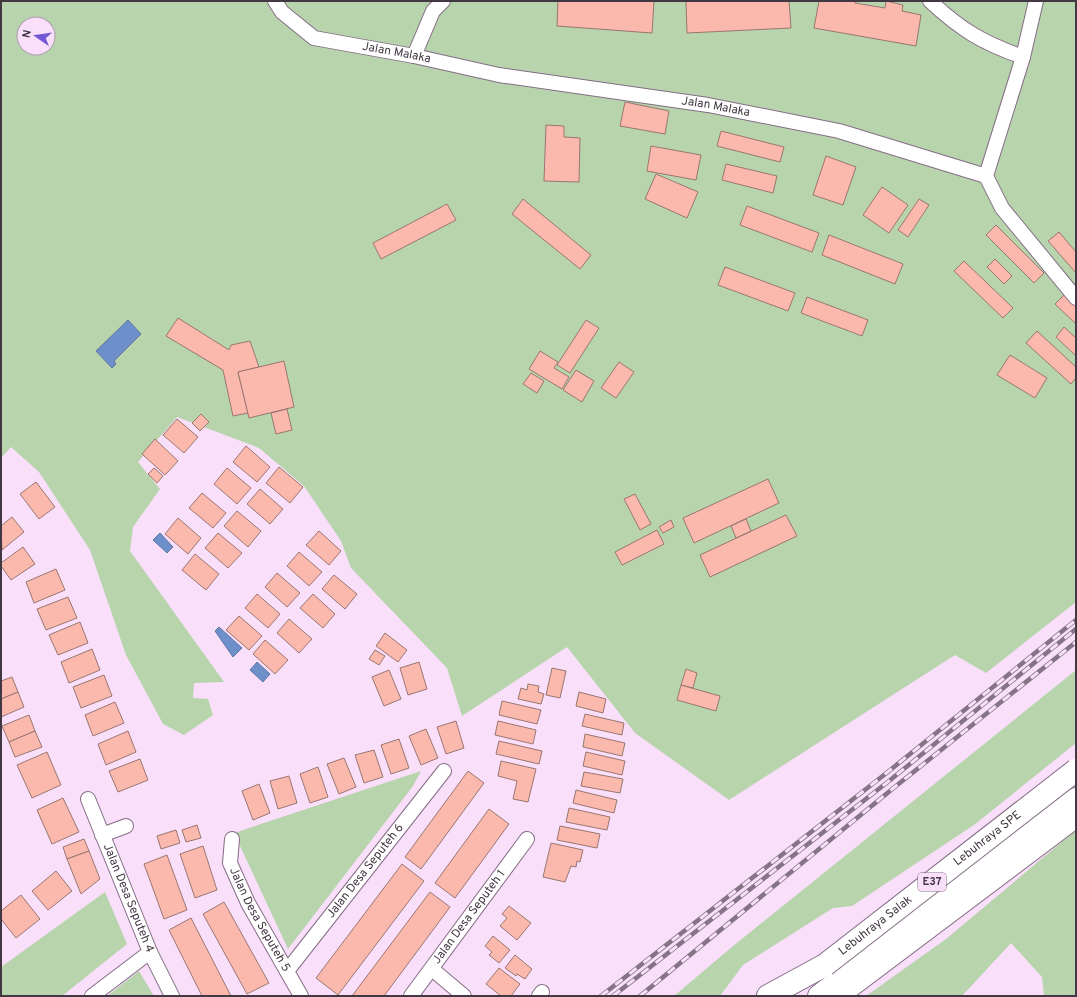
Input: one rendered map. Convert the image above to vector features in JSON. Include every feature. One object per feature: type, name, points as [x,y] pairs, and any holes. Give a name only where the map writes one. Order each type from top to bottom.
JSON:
[{"type":"highway","name":"Lebuhraya SPE","points":[[787,996],[1076,769]]},
{"type":"highway","name":"Lebuhraya Salak","points":[[787,996],[1076,769]]},
{"type":"highway","name":"Lebuhraya SPE","points":[[819,996],[1076,799]]},
{"type":"highway","points":[[837,996],[1076,816]]},
{"type":"highway","points":[[768,996],[825,965]]},
{"type":"street","name":"Jalan Malaka","points":[[275,1],[282,12],[314,38],[414,56],[499,75],[708,105],[839,131],[986,176]]},
{"type":"street","points":[[414,56],[433,11],[443,1]]},
{"type":"street","points":[[930,1],[951,21],[972,36],[993,46],[1023,57]]},
{"type":"street","points":[[1036,1],[1023,57],[986,176],[1002,208],[1062,283],[1076,298]]},
{"type":"street","name":"Jalan Desa Seputeh 6","points":[[287,971],[444,771]]},
{"type":"street","name":"Jalan Desa Seputeh 4","points":[[88,798],[102,836],[150,952],[172,996]]},
{"type":"street","points":[[102,836],[126,826]]},
{"type":"street","name":"Jalan Desa Seputeh 5","points":[[232,839],[230,863],[248,903],[287,971],[298,995]]},
{"type":"street","name":"Jalan Desa Seputeh 1","points":[[411,996],[527,839]]},
{"type":"street","points":[[92,996],[150,952]]},
{"type":"street","points":[[432,969],[464,996]]},
{"type":"green space","points":[[1,1],[1076,1],[1076,602],[986,673],[955,655],[729,800],[635,733],[567,647],[462,716],[447,668],[351,568],[341,541],[304,486],[259,448],[177,417],[138,462],[160,489],[133,527],[130,551],[224,682],[194,683],[193,698],[208,699],[213,715],[184,735],[163,724],[126,655],[90,550],[39,472],[11,447],[1,458]]},
{"type":"green space","points":[[1076,670],[1076,743],[974,825],[852,906],[833,908],[743,965],[720,996],[674,996],[733,946]]},
{"type":"green space","points":[[421,771],[413,786],[288,949],[234,833]]},
{"type":"green space","points":[[1076,830],[1076,996],[1044,996],[1042,977],[1011,943],[962,996],[866,996],[946,939]]},
{"type":"green space","points":[[105,892],[127,944],[62,996],[1,996],[1,967]]},
{"type":"green space","points":[[139,971],[154,996],[107,996]]},
{"type":"water","points":[[128,320],[141,334],[114,361],[116,364],[112,368],[96,351]]},
{"type":"water","points":[[160,533],[173,547],[167,553],[153,540]]},
{"type":"water","points":[[219,627],[242,648],[233,657],[215,631]]},
{"type":"water","points":[[257,662],[270,674],[263,682],[250,670]]},
{"type":"building","points":[[558,1],[654,1],[652,33],[557,26]]},
{"type":"building","points":[[686,1],[789,1],[791,28],[687,33]]},
{"type":"building","points":[[819,1],[855,1],[855,3],[885,8],[886,1],[903,5],[902,11],[921,15],[916,46],[814,28]]},
{"type":"building","points":[[625,102],[669,111],[665,134],[620,126]]},
{"type":"building","points":[[546,125],[564,126],[564,137],[580,138],[579,182],[544,181]]},
{"type":"building","points":[[721,131],[784,147],[780,162],[717,146]]},
{"type":"building","points":[[651,146],[701,155],[696,180],[647,171]]},
{"type":"building","points":[[826,156],[856,167],[843,205],[813,195]]},
{"type":"building","points":[[726,164],[777,176],[773,193],[722,180]]},
{"type":"building","points":[[656,174],[698,192],[687,218],[645,199]]},
{"type":"building","points":[[882,187],[908,205],[889,233],[863,215]]},
{"type":"building","points":[[523,199],[591,255],[580,269],[512,214]]},
{"type":"building","points":[[919,199],[929,205],[908,237],[898,230]]},
{"type":"building","points":[[447,204],[456,220],[381,259],[373,243]]},
{"type":"building","points":[[747,206],[819,233],[812,252],[740,225]]},
{"type":"building","points":[[996,225],[1044,273],[1034,283],[986,235]]},
{"type":"building","points":[[1059,232],[1076,252],[1076,273],[1048,241]]},
{"type":"building","points":[[829,235],[903,264],[895,284],[822,255]]},
{"type":"building","points":[[995,259],[1012,276],[1004,284],[987,267]]},
{"type":"building","points":[[964,261],[1013,308],[1003,318],[954,271]]},
{"type":"building","points":[[725,267],[795,293],[788,311],[718,285]]},
{"type":"building","points":[[1065,294],[1076,304],[1076,324],[1055,304]]},
{"type":"building","points":[[807,297],[868,320],[862,336],[801,313]]},
{"type":"building","points":[[178,318],[229,350],[231,345],[250,341],[259,367],[238,372],[248,413],[233,416],[223,370],[166,336]]},
{"type":"building","points":[[586,320],[599,328],[570,373],[557,365]]},
{"type":"building","points":[[1064,327],[1076,338],[1076,356],[1056,337]]},
{"type":"building","points":[[1037,331],[1076,367],[1076,378],[1071,384],[1026,343]]},
{"type":"building","points":[[540,351],[558,362],[554,368],[569,377],[562,389],[529,369]]},
{"type":"building","points":[[1010,355],[1047,378],[1035,398],[997,375]]},
{"type":"building","points":[[284,361],[294,407],[249,418],[238,372]]},
{"type":"building","points":[[619,362],[634,372],[616,398],[601,388]]},
{"type":"building","points":[[576,370],[594,381],[582,402],[563,390]]},
{"type":"building","points":[[531,373],[544,381],[537,393],[523,384]]},
{"type":"building","points":[[287,409],[292,430],[276,434],[271,413]]},
{"type":"building","points":[[201,414],[209,422],[200,431],[192,423]]},
{"type":"building","points":[[177,419],[198,437],[184,453],[163,435]]},
{"type":"building","points":[[155,439],[178,461],[165,475],[142,454]]},
{"type":"building","points":[[246,446],[270,467],[257,482],[233,462]]},
{"type":"building","points":[[279,467],[303,487],[290,503],[266,483]]},
{"type":"building","points":[[154,468],[163,476],[157,483],[148,474]]},
{"type":"building","points":[[227,468],[251,488],[237,504],[214,484]]},
{"type":"building","points":[[768,479],[779,503],[694,543],[683,518]]},
{"type":"building","points":[[36,482],[55,507],[39,519],[20,494]]},
{"type":"building","points":[[260,489],[283,509],[270,524],[247,504]]},
{"type":"building","points":[[202,493],[226,513],[213,528],[189,508]]},
{"type":"building","points":[[635,494],[651,524],[640,530],[624,499]]},
{"type":"building","points":[[237,511],[261,531],[248,547],[224,526]]},
{"type":"building","points":[[786,515],[797,536],[710,577],[700,555]]},
{"type":"building","points":[[12,517],[24,532],[2,550],[1,526]]},
{"type":"building","points":[[178,518],[201,538],[188,554],[165,534]]},
{"type":"building","points":[[746,519],[751,531],[736,538],[731,526]]},
{"type":"building","points":[[671,520],[674,527],[663,533],[659,527]]},
{"type":"building","points":[[657,530],[664,544],[622,565],[615,552]]},
{"type":"building","points":[[319,531],[341,551],[329,565],[306,545]]},
{"type":"building","points":[[218,533],[242,553],[228,568],[205,548]]},
{"type":"building","points":[[23,547],[35,564],[11,580],[1,566],[1,563]]},
{"type":"building","points":[[299,552],[322,572],[309,586],[287,566]]},
{"type":"building","points":[[195,554],[219,574],[206,590],[182,570]]},
{"type":"building","points":[[56,569],[65,590],[34,603],[26,582]]},
{"type":"building","points":[[277,573],[300,593],[287,607],[265,587]]},
{"type":"building","points":[[334,575],[357,594],[345,609],[322,589]]},
{"type":"building","points":[[257,594],[280,614],[268,628],[245,608]]},
{"type":"building","points":[[313,594],[335,614],[323,628],[300,608]]},
{"type":"building","points":[[68,597],[77,618],[46,630],[37,609]]},
{"type":"building","points":[[239,616],[262,636],[249,650],[226,630]]},
{"type":"building","points":[[289,619],[312,639],[299,653],[277,633]]},
{"type":"building","points":[[80,622],[88,643],[58,655],[49,635]]},
{"type":"building","points":[[385,633],[407,650],[398,662],[376,646]]},
{"type":"building","points":[[265,640],[288,660],[275,674],[253,654]]},
{"type":"building","points":[[92,649],[100,670],[69,683],[61,662]]},
{"type":"building","points":[[375,650],[385,656],[379,665],[369,659]]},
{"type":"building","points":[[419,662],[427,689],[408,695],[400,668]]},
{"type":"building","points":[[552,668],[566,671],[560,698],[546,695]]},
{"type":"building","points":[[686,669],[697,673],[693,688],[681,685]]},
{"type":"building","points":[[389,670],[401,699],[384,706],[372,677]]},
{"type":"building","points":[[104,675],[112,696],[81,708],[73,687]]},
{"type":"building","points":[[12,677],[18,692],[1,699],[1,681]]},
{"type":"building","points":[[528,684],[539,686],[538,692],[544,694],[541,704],[518,699],[521,688],[527,690]]},
{"type":"building","points":[[681,685],[720,696],[716,711],[677,700]]},
{"type":"building","points":[[18,692],[24,707],[1,717],[1,699]]},
{"type":"building","points":[[579,692],[606,699],[603,713],[576,706]]},
{"type":"building","points":[[502,701],[541,710],[537,724],[499,715]]},
{"type":"building","points":[[115,702],[124,723],[93,736],[85,715]]},
{"type":"building","points":[[585,714],[624,723],[622,735],[582,726]]},
{"type":"building","points":[[29,715],[35,731],[9,742],[2,726]]},
{"type":"building","points":[[456,721],[464,748],[446,754],[437,727]]},
{"type":"building","points":[[498,721],[536,730],[533,744],[495,735]]},
{"type":"building","points":[[426,729],[438,758],[421,765],[409,736]]},
{"type":"building","points":[[35,731],[42,747],[15,757],[9,742]]},
{"type":"building","points":[[128,731],[136,752],[106,765],[98,744]]},
{"type":"building","points":[[585,734],[625,743],[622,756],[583,747]]},
{"type":"building","points":[[399,739],[409,768],[391,774],[381,745]]},
{"type":"building","points":[[499,741],[542,751],[539,764],[496,754]]},
{"type":"building","points":[[374,750],[383,777],[364,783],[355,755]]},
{"type":"building","points":[[47,752],[61,785],[32,798],[17,765]]},
{"type":"building","points":[[586,752],[625,761],[622,775],[583,766]]},
{"type":"building","points":[[344,758],[356,787],[339,794],[327,764]]},
{"type":"building","points":[[140,759],[148,780],[118,792],[109,771]]},
{"type":"building","points":[[501,761],[536,769],[528,802],[513,799],[517,781],[498,776]]},
{"type":"building","points":[[318,767],[328,797],[310,803],[300,774]]},
{"type":"building","points":[[468,771],[484,783],[421,869],[405,857]]},
{"type":"building","points":[[584,772],[623,779],[620,793],[581,786]]},
{"type":"building","points":[[289,776],[297,803],[278,809],[270,781]]},
{"type":"building","points":[[259,784],[270,813],[253,820],[242,791]]},
{"type":"building","points":[[576,790],[617,800],[614,813],[573,803]]},
{"type":"building","points":[[63,798],[79,832],[52,844],[37,810]]},
{"type":"building","points":[[569,808],[610,817],[607,830],[566,822]]},
{"type":"building","points":[[489,809],[509,824],[455,898],[435,883]]},
{"type":"building","points":[[197,825],[201,838],[186,842],[182,830]]},
{"type":"building","points":[[560,826],[600,834],[597,848],[557,840]]},
{"type":"building","points":[[176,830],[180,843],[161,849],[157,836]]},
{"type":"building","points":[[84,839],[89,851],[67,859],[63,847]]},
{"type":"building","points":[[551,843],[583,850],[580,862],[577,861],[576,867],[571,866],[565,882],[543,877]]},
{"type":"building","points":[[203,846],[217,890],[195,898],[180,854]]},
{"type":"building","points":[[89,851],[100,879],[81,894],[67,859]]},
{"type":"building","points":[[167,855],[187,910],[164,919],[144,864]]},
{"type":"building","points":[[402,864],[424,881],[338,995],[316,978]]},
{"type":"building","points":[[56,871],[72,891],[48,910],[32,891]]},
{"type":"building","points":[[430,892],[450,907],[384,996],[352,996]]},
{"type":"building","points":[[21,895],[40,919],[16,938],[1,919],[1,911]]},
{"type":"building","points":[[224,902],[269,983],[247,994],[203,914]]},
{"type":"building","points":[[509,906],[531,923],[517,940],[500,926],[507,918],[502,914]]},
{"type":"building","points":[[191,918],[231,996],[202,996],[169,930]]},
{"type":"building","points":[[493,936],[510,950],[499,963],[489,955],[492,952],[485,946]]},
{"type":"building","points":[[515,955],[532,969],[525,979],[517,974],[516,976],[505,968]]},
{"type":"building","points":[[499,968],[520,984],[511,996],[501,996],[486,984]]},
{"type":"railway","points":[[601,996],[884,775],[1076,620]]},
{"type":"railway","points":[[613,996],[889,781],[1076,629]]},
{"type":"railway","points":[[640,996],[896,786],[1076,642]]}]
